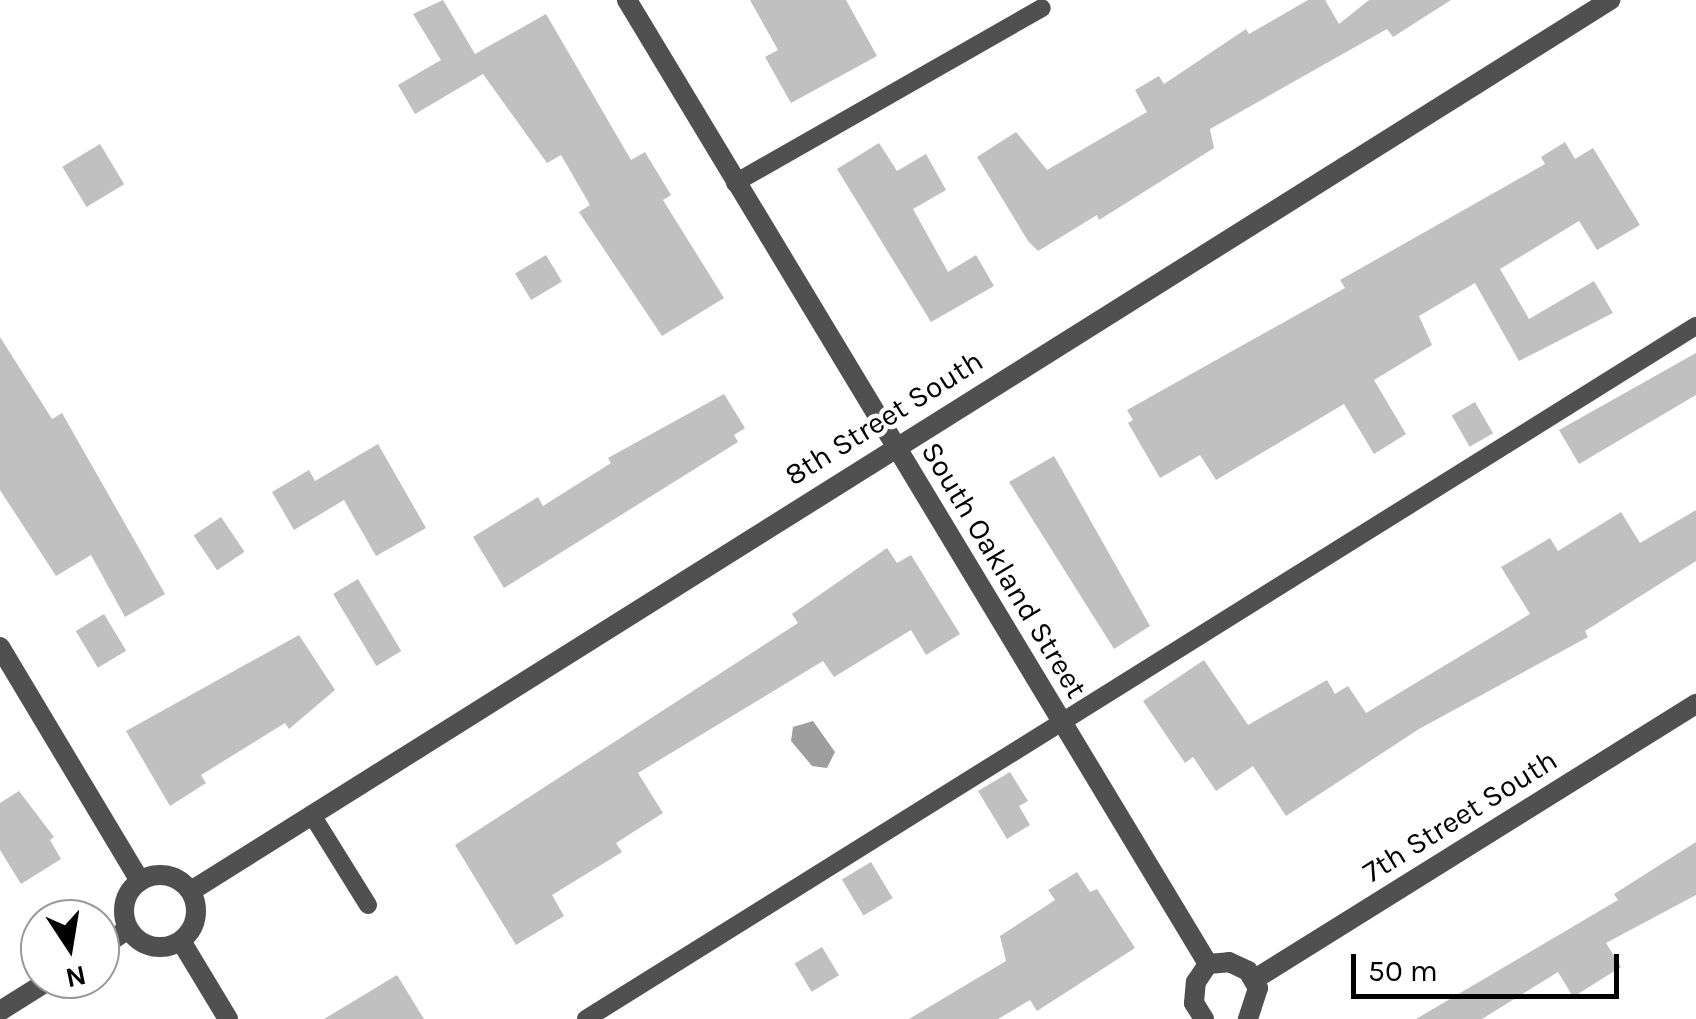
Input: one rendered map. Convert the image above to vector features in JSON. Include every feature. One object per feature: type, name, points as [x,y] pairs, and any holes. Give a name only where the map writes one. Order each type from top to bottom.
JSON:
[{"type":"street","name":"South Oakland Street","points":[[626,0],[1208,964]]},
{"type":"street","name":"8th Street South","points":[[191,891],[1610,0]]},
{"type":"street","points":[[0,647],[140,881]]},
{"type":"street","name":"7th Street South","points":[[1255,979],[1696,704]]},
{"type":"street","points":[[174,877],[191,891],[194,924],[181,941],[158,947],[127,930],[127,898],[140,881],[174,877]]},
{"type":"street","points":[[120,935],[127,930]]},
{"type":"street","points":[[181,941],[228,1019]]},
{"type":"street","points":[[1197,1017],[1193,992],[1208,964],[1240,965],[1255,979],[1259,998],[1248,1019]]},
{"type":"lane","points":[[735,183],[1042,8]]},
{"type":"lane","points":[[586,1019],[1696,326]]},
{"type":"lane","points":[[312,816],[368,906]]},
{"type":"shaded area","points":[[813,721],[835,752],[827,768],[812,766],[791,741],[793,727]]},
{"type":"building","points":[[443,0],[475,54],[546,14],[631,160],[645,152],[671,195],[663,200],[724,298],[662,336],[579,212],[590,205],[561,155],[547,163],[483,74],[415,114],[398,85],[441,60],[413,14]]},
{"type":"building","points":[[750,0],[846,0],[877,56],[791,103],[765,57],[778,50]]},
{"type":"building","points":[[1308,0],[1325,0],[1339,24],[1369,0],[1451,0],[1393,37],[1387,29],[1210,129],[1214,148],[1099,220],[1097,215],[1038,251],[1028,241],[977,157],[1016,132],[1047,170],[1147,112],[1135,90],[1159,76],[1164,84],[1246,29],[1249,34]]},
{"type":"building","points":[[1565,142],[1575,159],[1593,148],[1640,225],[1597,250],[1579,221],[1500,269],[1529,319],[1594,281],[1613,313],[1519,361],[1475,283],[1419,316],[1432,345],[1374,380],[1406,434],[1374,454],[1344,404],[1216,480],[1200,455],[1160,478],[1128,423],[1133,420],[1127,410],[1345,288],[1340,280],[1545,164],[1541,157]]},
{"type":"building","points":[[879,143],[897,171],[926,154],[946,190],[913,209],[948,272],[976,255],[994,286],[931,322],[837,169]]},
{"type":"building","points":[[100,144],[124,184],[86,207],[62,167]]},
{"type":"building","points":[[546,255],[562,282],[531,300],[515,274]]},
{"type":"building","points":[[0,337],[52,419],[62,413],[165,594],[125,617],[91,555],[56,576],[0,490]]},
{"type":"building","points":[[1696,353],[1696,395],[1579,464],[1559,430]]},
{"type":"building","points":[[724,394],[745,428],[734,435],[738,442],[504,588],[473,537],[538,497],[543,506],[611,463],[608,458]]},
{"type":"building","points":[[1475,402],[1493,433],[1470,447],[1452,416]]},
{"type":"building","points":[[378,444],[426,528],[376,556],[344,500],[294,530],[272,492],[309,470],[315,481]]},
{"type":"building","points":[[1054,456],[1150,626],[1114,649],[1009,482]]},
{"type":"building","points":[[1696,510],[1696,561],[1585,631],[1588,637],[1419,729],[1286,816],[1253,766],[1216,791],[1193,757],[1185,763],[1143,701],[1204,660],[1248,725],[1327,680],[1335,694],[1348,686],[1366,713],[1530,614],[1501,567],[1550,538],[1558,551],[1621,512],[1640,543]]},
{"type":"building","points":[[221,517],[244,552],[217,570],[194,535]]},
{"type":"building","points":[[887,548],[897,563],[911,555],[960,634],[926,655],[911,630],[834,677],[823,661],[638,773],[663,813],[616,843],[622,852],[552,895],[564,916],[516,945],[455,845],[798,623],[792,614]]},
{"type":"building","points":[[358,579],[401,651],[376,666],[333,594]]},
{"type":"building","points":[[104,614],[126,651],[98,668],[76,631]]},
{"type":"building","points":[[299,635],[335,690],[289,729],[285,723],[201,775],[206,783],[170,806],[126,731]]},
{"type":"building","points":[[1010,772],[1028,801],[1019,806],[1030,825],[1007,839],[978,791]]},
{"type":"building","points":[[19,791],[54,837],[50,840],[61,859],[21,884],[0,850],[0,803]]},
{"type":"building","points":[[1696,842],[1696,895],[1606,943],[1621,967],[1573,997],[1558,972],[1482,1019],[1416,1019],[1618,900],[1614,894]]},
{"type":"building","points":[[871,862],[893,898],[863,916],[842,880]]},
{"type":"building","points":[[1077,872],[1090,892],[1097,889],[1135,948],[1037,1011],[1030,1000],[998,1019],[909,1019],[1006,961],[1000,936],[1055,900],[1048,890]]},
{"type":"building","points":[[822,947],[839,975],[812,992],[795,963]]},
{"type":"building","points":[[397,975],[424,1019],[324,1019]]}]
